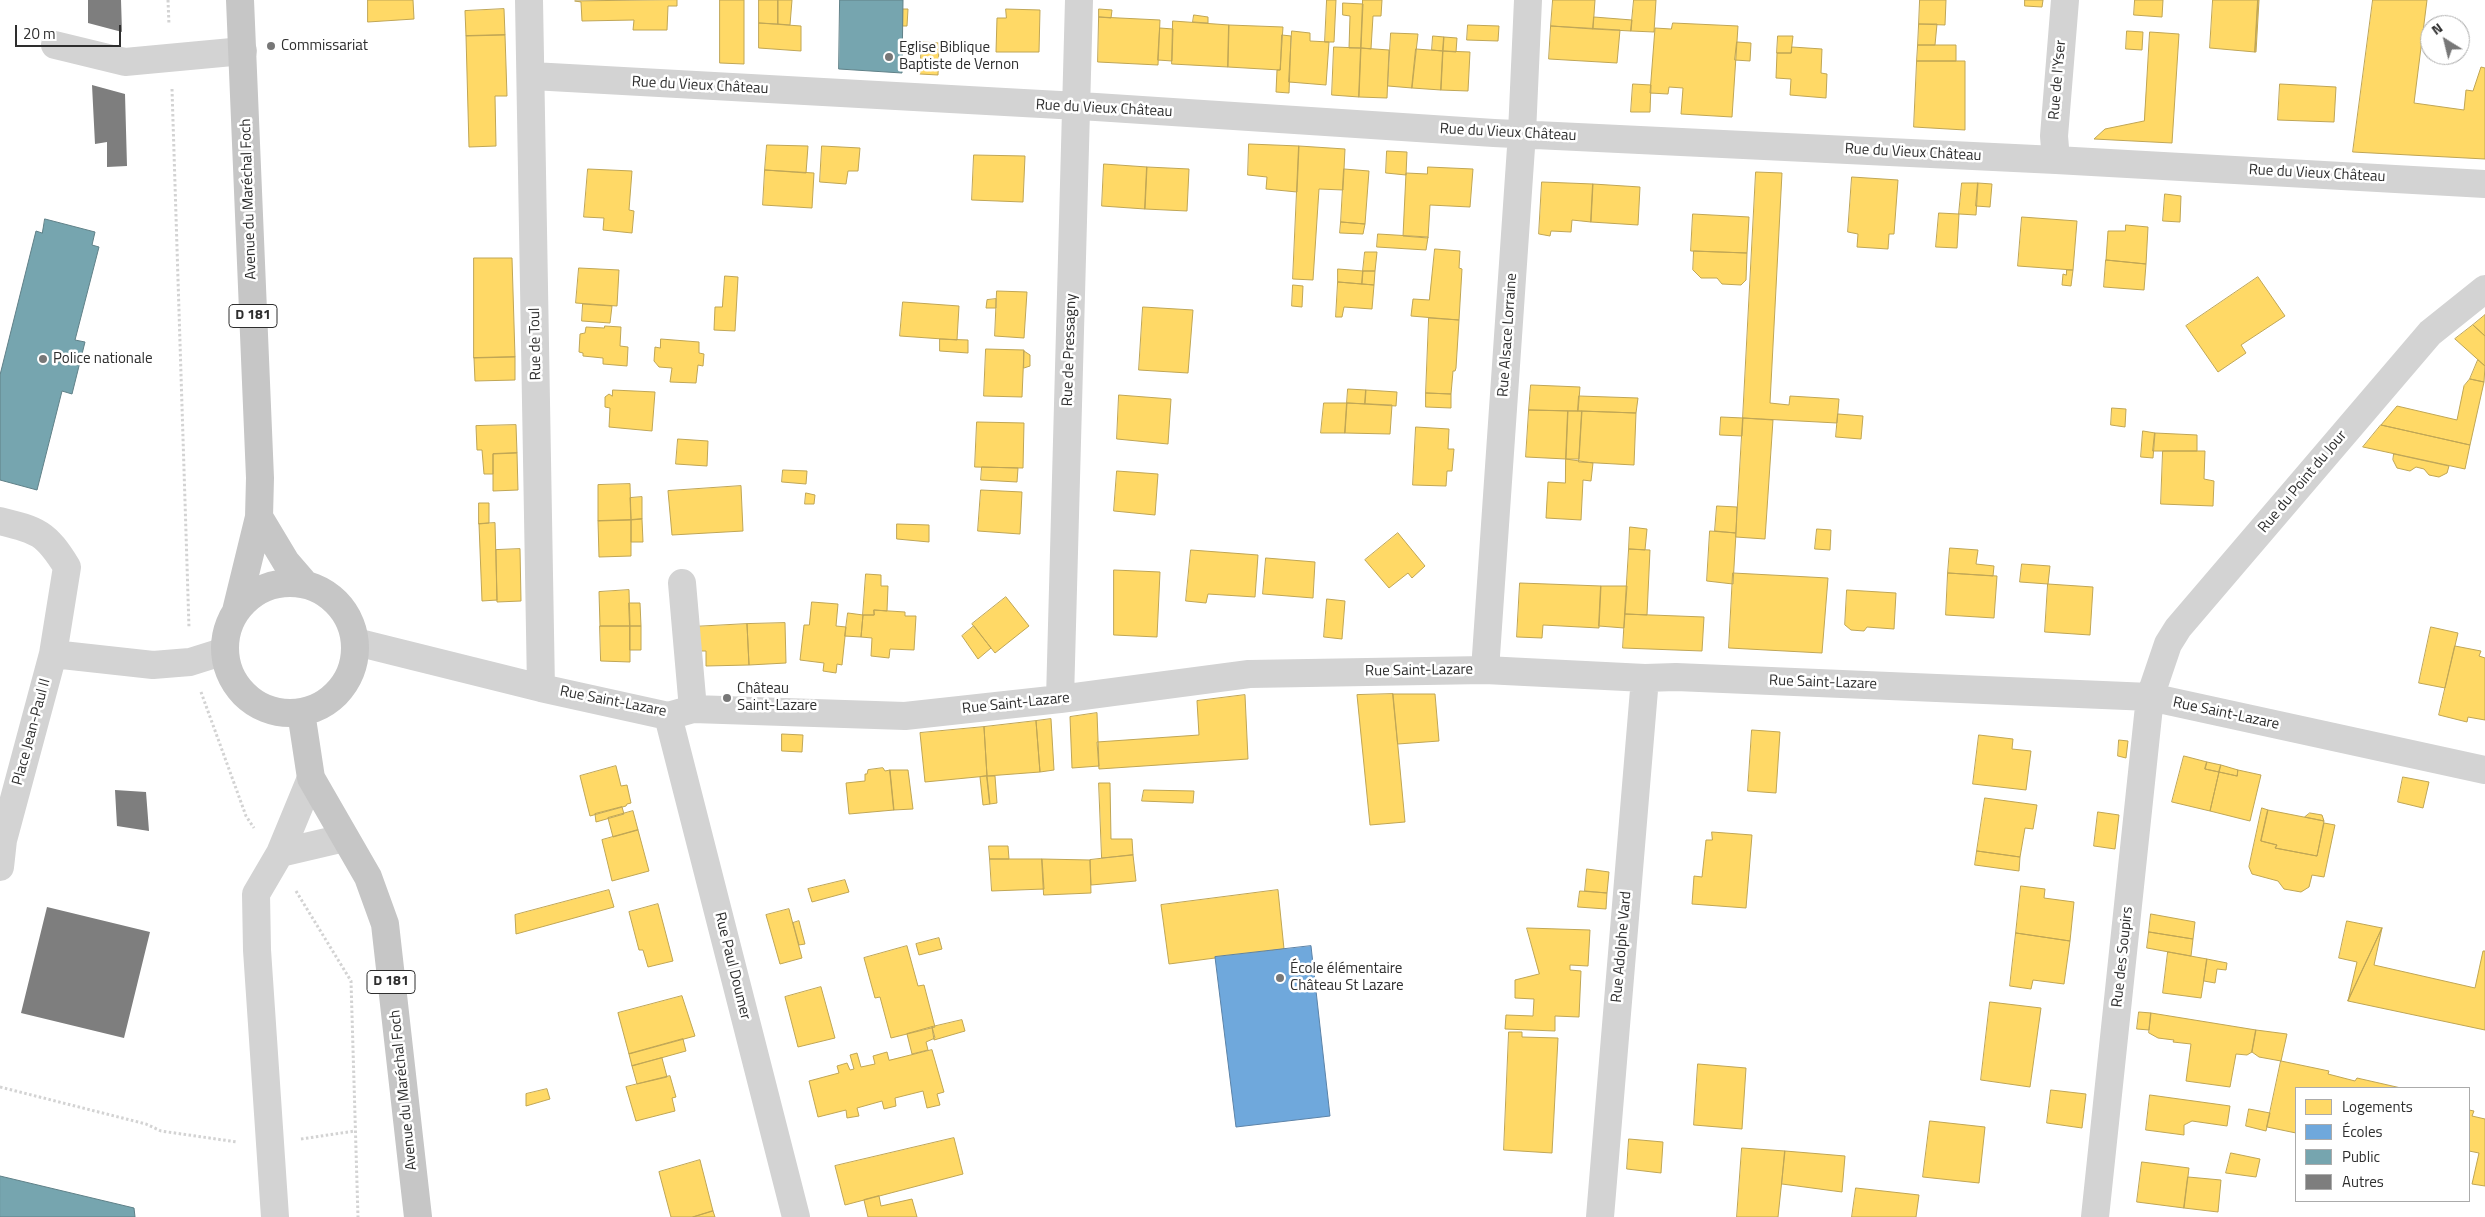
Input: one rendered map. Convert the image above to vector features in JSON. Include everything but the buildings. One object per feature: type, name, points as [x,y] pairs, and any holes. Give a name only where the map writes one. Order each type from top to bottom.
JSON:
[{"type":"main road","name":"Avenue du Maréchal Foch","points":[[236,611],[259,517],[259,468],[240,0]]},
{"type":"main road","points":[[259,517],[286,562],[305,584]]},
{"type":"main road","points":[[288,582],[305,584],[326,593],[341,606],[352,624],[356,642],[355,661],[349,678],[338,693],[325,704],[301,712],[275,712],[256,704],[240,691],[229,672],[225,651],[227,630],[236,611],[250,597],[267,586],[288,582]]},
{"type":"main road","name":"Avenue du Maréchal Foch","points":[[301,712],[311,778],[368,877],[385,924],[418,1217]]},
{"type":"street","name":"Rue de Toul","points":[[529,0],[532,76],[541,688]]},
{"type":"street","name":"Rue de Pressagny","points":[[1060,699],[1079,0]]},
{"type":"street","name":"Rue Alsace Lorraine","points":[[1485,670],[1522,133],[1528,0]]},
{"type":"street","name":"Rue de l'Yser","points":[[2056,160],[2054,136],[2065,0]]},
{"type":"street","points":[[55,45],[125,62],[243,50]]},
{"type":"street","name":"Rue du Vieux Château","points":[[532,76],[1522,133],[2485,184]]},
{"type":"street","name":"Rue du Point du Jour","points":[[2150,697],[2168,644],[2178,628],[2430,333],[2485,289]]},
{"type":"street","name":"Place Jean-Paul II","points":[[0,520],[29,528],[52,543],[68,567],[53,654],[2,840],[0,867]]},
{"type":"street","name":"Rue Paul Doumer","points":[[682,583],[680,713],[796,1217]]},
{"type":"street","name":"Rue Saint-Lazare","points":[[356,642],[541,688],[680,713],[905,716],[1060,699],[1249,674],[1485,670],[1645,678],[1676,677],[2150,697],[2485,770]]},
{"type":"street","points":[[53,654],[153,665],[190,662],[225,651]]},
{"type":"street","name":"Rue Adolphe Vard","points":[[1600,1217],[1645,678]]},
{"type":"street","name":"Rue des Soupirs","points":[[2095,1217],[2150,697]]},
{"type":"street","points":[[275,1217],[257,950],[256,894],[280,853],[311,778]]},
{"type":"street","points":[[280,853],[344,838]]},
{"type":"path","points":[[168,0],[190,662],[246,816],[255,830]]},
{"type":"path","points":[[292,884],[351,982],[358,1217]]},
{"type":"path","points":[[0,1087],[146,1124],[160,1130],[245,1143]]},
{"type":"path","points":[[295,1140],[355,1131]]},
{"type":"place","name":"Commissariat","points":[[271,46]]},
{"type":"place","name":"Eglise Biblique Baptiste de Vernon","points":[[889,57]]},
{"type":"place","name":"Police nationale","points":[[43,359]]},
{"type":"place","name":"Château Saint-Lazare","points":[[727,698]]},
{"type":"place","name":"École élémentaire Château St Lazare","points":[[1280,978]]}]
